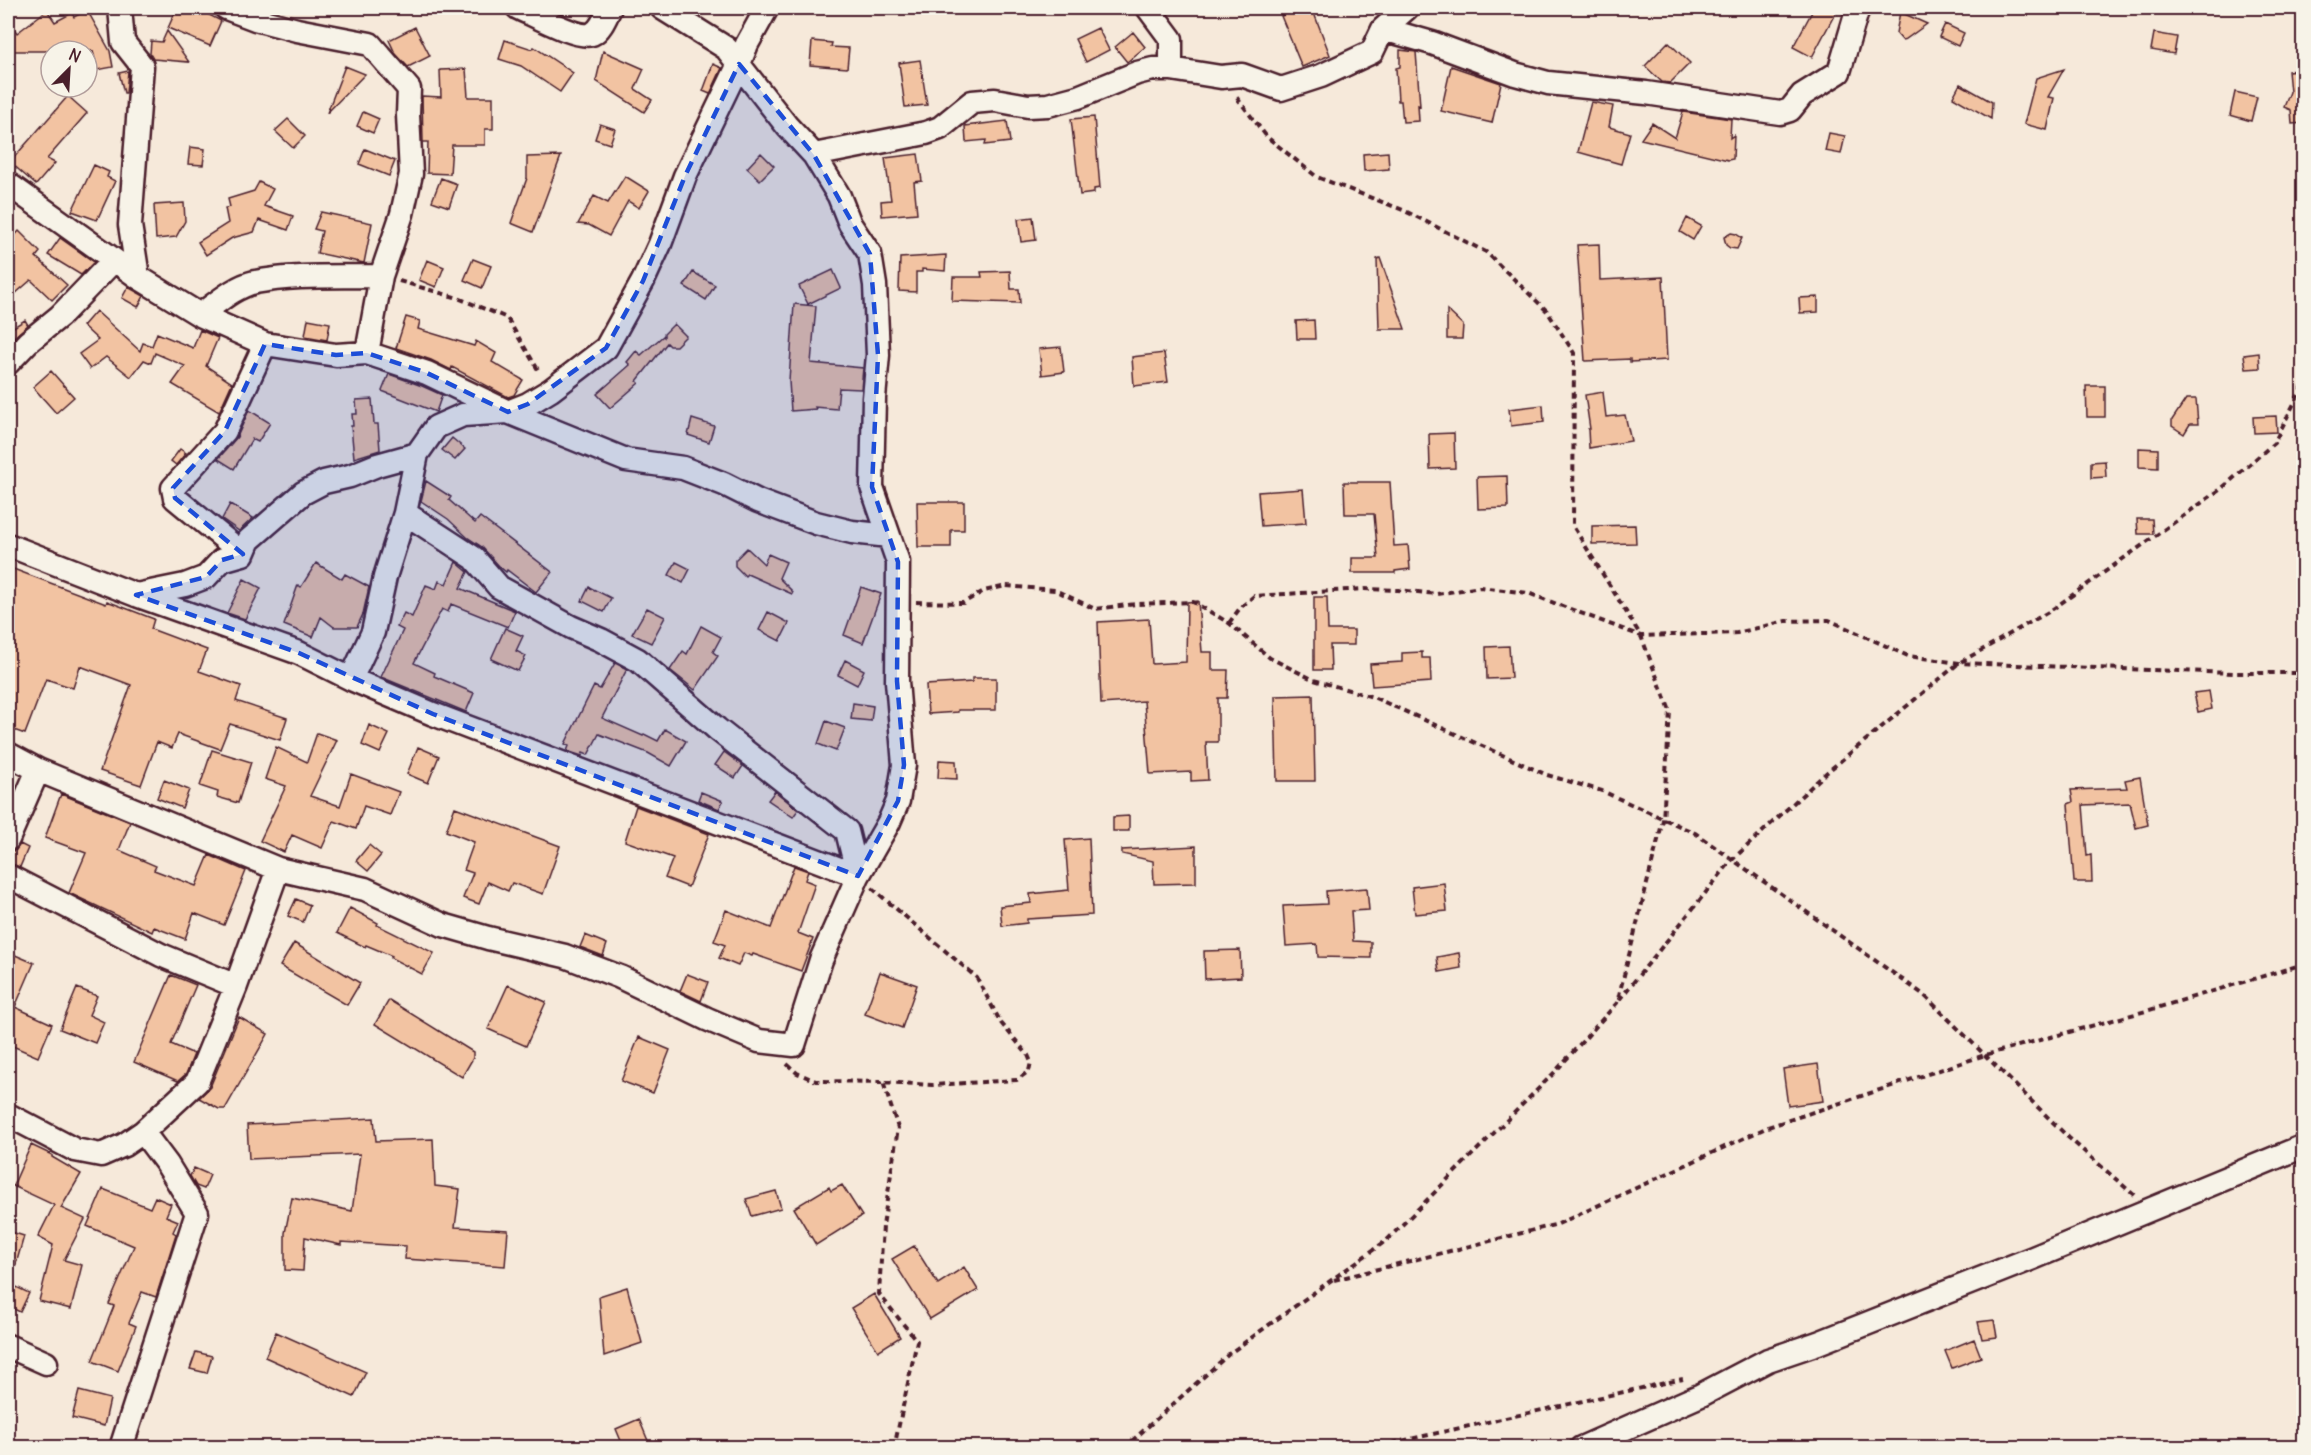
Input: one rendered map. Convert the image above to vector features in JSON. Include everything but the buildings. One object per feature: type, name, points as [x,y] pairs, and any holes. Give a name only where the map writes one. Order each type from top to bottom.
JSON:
[{"type":"street","points":[[120,8],[123,42],[142,66],[130,225],[138,277]]},
{"type":"street","points":[[226,8],[255,19],[297,30],[370,44],[409,89],[411,174],[402,214],[381,276],[367,352]]},
{"type":"street","points":[[518,8],[586,36],[594,34],[610,8]]},
{"type":"street","points":[[8,754],[38,770],[278,868],[365,889],[443,925],[566,956],[620,977],[759,1041],[794,1045],[821,960],[858,876],[889,822],[898,801],[904,765],[897,681],[898,562],[872,487],[874,398],[878,355],[875,285],[870,254],[850,224],[839,196],[814,155],[787,126],[726,48],[662,8]]},
{"type":"street","points":[[351,679],[373,632],[385,577],[405,513],[417,454],[436,427],[463,415],[508,412],[528,404],[551,390],[606,348],[660,244],[685,176],[747,44],[767,8]]},
{"type":"street","points":[[1148,8],[1171,39],[1171,69]]},
{"type":"street","points":[[814,155],[926,133],[940,128],[972,102],[995,100],[1028,106],[1048,105],[1078,97],[1137,73],[1153,69],[1171,69],[1221,77],[1242,75],[1281,89],[1321,76],[1372,52],[1383,29],[1407,8]]},
{"type":"street","points":[[1383,29],[1432,43],[1515,74],[1548,83],[1646,93],[1780,113],[1790,110],[1802,95],[1839,72],[1858,8]]},
{"type":"street","points":[[8,184],[138,277],[200,315],[265,345],[336,355],[367,352],[427,373],[508,412],[626,460],[683,468],[724,484],[758,501],[816,523],[852,532],[890,536]]},
{"type":"street","points":[[8,363],[28,342],[60,316],[114,260]]},
{"type":"street","points":[[200,315],[229,293],[254,282],[297,278],[381,276]]},
{"type":"street","points":[[243,554],[175,498],[173,488],[225,431],[265,345]]},
{"type":"street","points":[[243,554],[249,540],[303,493],[324,482],[417,454]]},
{"type":"street","points":[[405,513],[474,558],[499,587],[571,627],[638,660],[717,729],[847,831],[858,876]]},
{"type":"street","points":[[8,545],[136,595],[289,649],[351,679],[433,714],[858,876]]},
{"type":"street","points":[[136,595],[184,585],[206,577],[222,560],[243,554]]},
{"type":"street","points":[[8,839],[38,770]]},
{"type":"street","points":[[8,1115],[75,1150],[101,1155],[124,1145],[142,1132],[197,1082],[236,986],[278,868]]},
{"type":"street","points":[[8,876],[161,955],[236,986]]},
{"type":"street","points":[[121,1448],[197,1213],[167,1164],[142,1132]]},
{"type":"street","points":[[1581,1448],[1701,1395],[1768,1360],[1829,1339],[2304,1146]]},
{"type":"street","points":[[8,1346],[46,1364]]},
{"type":"path","points":[[1221,77],[1268,137],[1317,177],[1403,210],[1485,252],[1547,311],[1574,353],[1573,526],[1641,636],[1670,711],[1663,820],[1617,1003]]},
{"type":"path","points":[[381,276],[458,298],[507,318],[551,390]]},
{"type":"path","points":[[1124,1448],[1230,1353],[1396,1232],[1545,1082],[1617,1003],[1732,860],[1827,773],[1959,663],[2050,611],[2221,489],[2274,444],[2304,384]]},
{"type":"path","points":[[897,602],[963,603],[984,591],[1006,586],[1055,590],[1095,609],[1136,604],[1193,602],[1229,623],[1270,658],[1314,680],[1372,697],[1547,775],[1602,791],[1695,833],[1924,995],[2069,1138],[2150,1210]]},
{"type":"path","points":[[1229,623],[1254,596],[1364,589],[1437,594],[1480,586],[1528,592],[1641,636],[1737,633],[1786,621],[1829,620],[1908,656],[1959,663],[2233,674],[2304,673]]},
{"type":"path","points":[[794,1045],[785,1063],[797,1073],[816,1082],[932,1085],[1017,1080],[1029,1071],[1031,1062],[1028,1055],[1001,1023],[976,978],[858,876]]},
{"type":"path","points":[[1330,1281],[1558,1224],[1768,1127],[1985,1055],[2146,1011],[2304,964]]},
{"type":"path","points":[[883,1082],[898,1128],[883,1226],[879,1294],[917,1341],[894,1448]]},
{"type":"path","points":[[1361,1448],[1688,1377]]},
{"type":"highlighted area","points":[[739,64],[814,155],[870,254],[878,355],[872,487],[898,562],[897,681],[904,765],[898,801],[858,876],[433,714],[299,653],[136,595],[206,577],[222,560],[243,554],[175,498],[173,488],[225,431],[265,344],[336,355],[367,353],[427,373],[508,412],[528,404],[606,348],[643,281],[685,176]]}]
